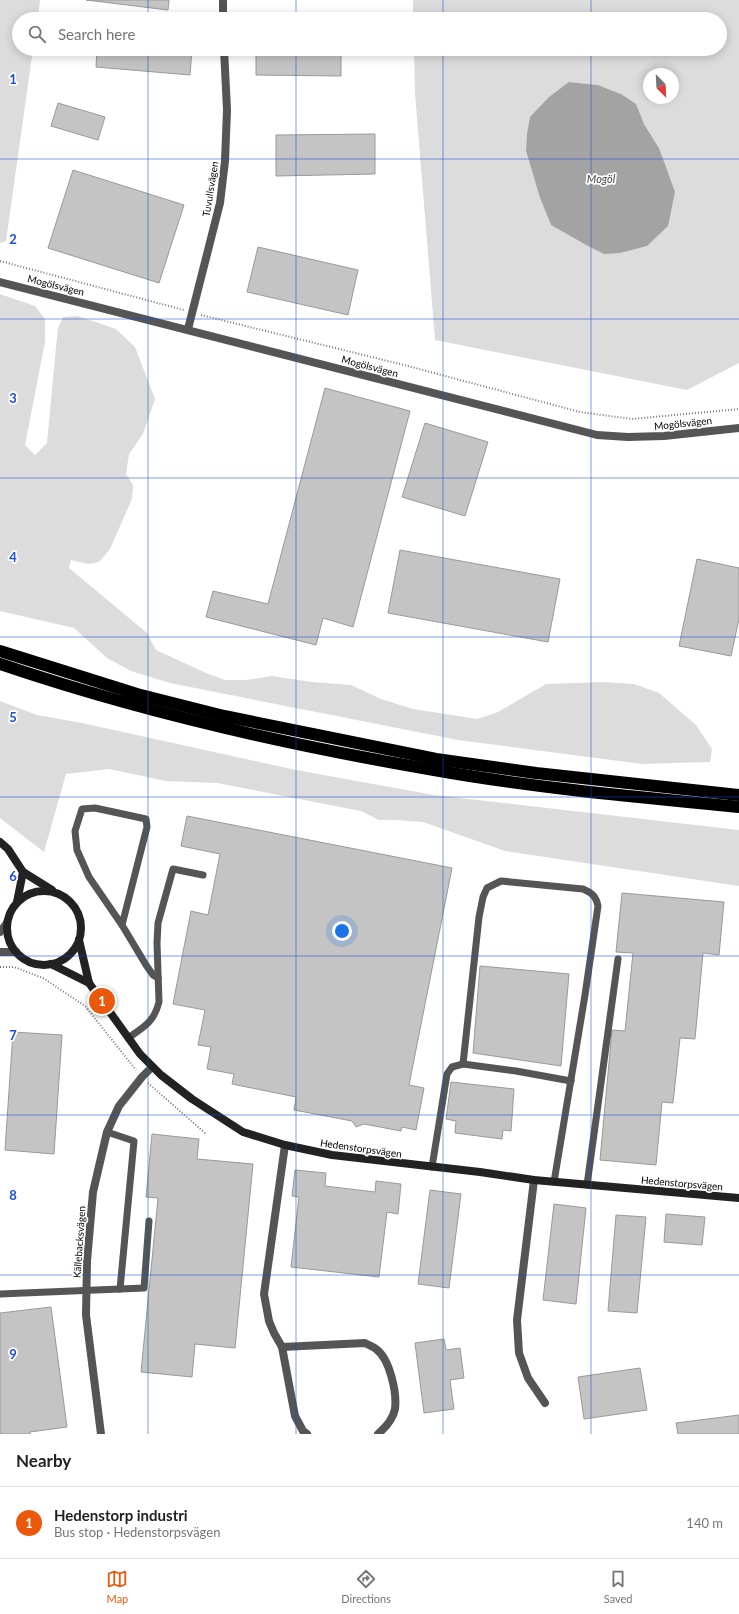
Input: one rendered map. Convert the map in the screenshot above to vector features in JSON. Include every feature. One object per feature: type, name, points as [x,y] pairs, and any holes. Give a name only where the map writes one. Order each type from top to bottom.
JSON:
[{"type":"highway","points":[[0,651],[144,696],[224,716],[436,759],[536,773],[739,795]]},
{"type":"highway","points":[[0,664],[50,681],[137,706],[223,728],[435,771],[635,797],[739,807]]},
{"type":"street","points":[[222,0],[223,12]]},
{"type":"street","name":"Tuvullsvägen","points":[[188,329],[220,203],[225,161],[227,110],[224,56]]},
{"type":"street","name":"Mogölsvägen","points":[[0,282],[597,435],[628,437],[664,436],[739,428]]},
{"type":"street","points":[[0,842],[8,849],[24,872],[67,898],[78,914],[81,927],[79,940],[76,946],[68,956],[51,964]]},
{"type":"street","points":[[0,932],[7,923],[11,910],[16,902],[24,872]]},
{"type":"street","points":[[16,902],[34,892],[45,890],[56,892]]},
{"type":"street","points":[[7,923],[8,938],[16,952],[32,963],[51,964],[89,983]]},
{"type":"street","name":"Hedenstorpsvägen","points":[[79,940],[89,983],[128,1038],[152,1067],[192,1099],[242,1132],[285,1145],[332,1155],[432,1166],[534,1180],[739,1198]]},
{"type":"street","points":[[0,952],[16,952]]},
{"type":"street","name":"Källebacksvägen","points":[[101,1434],[86,1315],[86,1290],[94,1192],[107,1132],[119,1106],[152,1067]]},
{"type":"street","points":[[285,1145],[264,1294],[274,1333],[282,1347],[295,1416],[303,1431],[308,1434]]},
{"type":"street","points":[[534,1180],[517,1320],[520,1353],[528,1378],[545,1403]]},
{"type":"street","points":[[282,1347],[365,1343],[377,1349],[385,1360],[393,1380],[395,1409],[391,1420],[378,1434]]},
{"type":"lane","points":[[122,925],[147,827],[146,819],[95,808],[82,809],[75,831],[77,850],[89,877],[122,925],[152,975],[158,978]]},
{"type":"lane","points":[[128,1038],[153,1020],[160,1002],[158,978],[158,923],[173,869],[203,875]]},
{"type":"lane","points":[[463,1064],[480,917],[483,897],[487,888],[501,881],[584,889],[592,893],[596,898],[598,906],[554,1182]]},
{"type":"lane","points":[[587,1185],[618,959]]},
{"type":"lane","points":[[432,1166],[447,1074],[452,1067],[463,1064],[516,1071],[571,1081]]},
{"type":"lane","points":[[107,1132],[134,1141],[120,1289]]},
{"type":"lane","points":[[0,1294],[144,1288],[149,1221]]},
{"type":"path","points":[[0,261],[580,412],[632,419],[739,409]]},
{"type":"path","points":[[0,967],[14,967],[43,978],[85,1006],[142,1077],[206,1134]]},
{"type":"shaded area","points":[[0,0],[40,0],[39,12],[12,12],[12,56],[32,56],[6,241],[0,243]]},
{"type":"shaded area","points":[[413,0],[739,0],[739,363],[687,390],[435,340],[415,93],[414,56],[727,56],[727,12],[413,12]],"holes":[[[569,82],[598,85],[621,94],[635,104],[644,124],[659,148],[551,225],[540,198],[526,151]]]},
{"type":"shaded area","points":[[0,294],[35,306],[45,319],[45,342],[25,445],[35,455],[47,443],[58,328],[63,317],[78,316],[116,329],[135,347],[155,399],[143,434],[129,454],[126,474],[133,485],[132,499],[110,549],[99,562],[88,564],[71,560],[69,568],[147,633],[156,650],[225,680],[246,680],[272,676],[312,682],[351,685],[381,699],[413,709],[477,719],[498,712],[546,684],[602,682],[634,684],[659,693],[696,725],[712,749],[710,762],[642,764],[458,740],[170,683],[131,671],[107,658],[74,628],[0,611]]},
{"type":"shaded area","points":[[0,701],[37,715],[82,723],[296,770],[434,795],[739,830],[739,886],[505,851],[423,822],[379,820],[361,811],[217,783],[166,781],[109,769],[66,774],[44,852],[0,818]]},
{"type":"water","name":"Mogöl","points":[[569,82],[598,85],[621,94],[636,104],[644,124],[659,148],[675,192],[668,226],[647,246],[620,253],[604,254],[551,225],[540,198],[526,151],[527,134],[530,117],[549,97]]},
{"type":"building","points":[[86,0],[169,0],[168,10]]},
{"type":"building","points":[[97,56],[191,56],[190,75],[96,67]]},
{"type":"building","points":[[256,56],[341,56],[341,76],[256,75]]},
{"type":"building","points":[[58,103],[105,117],[98,140],[51,126]]},
{"type":"building","points":[[375,134],[375,174],[276,176],[276,135]]},
{"type":"building","points":[[73,170],[184,205],[159,283],[48,248]]},
{"type":"building","points":[[258,247],[358,270],[348,315],[247,292]]},
{"type":"building","points":[[325,388],[410,411],[353,627],[323,618],[316,645],[206,617],[213,591],[268,604]]},
{"type":"building","points":[[425,423],[488,442],[465,516],[402,497]]},
{"type":"building","points":[[400,550],[560,579],[548,642],[388,613]]},
{"type":"building","points":[[697,559],[739,568],[739,619],[731,656],[679,646]]},
{"type":"building","points":[[187,816],[452,868],[409,1085],[424,1088],[416,1130],[402,1127],[401,1131],[364,1124],[356,1127],[352,1121],[294,1110],[296,1097],[232,1084],[234,1074],[207,1069],[211,1047],[198,1045],[205,1010],[173,1004],[191,911],[208,915],[220,854],[181,846]]},
{"type":"building","points":[[622,893],[724,902],[719,955],[703,953],[695,1039],[680,1038],[673,1103],[662,1102],[656,1165],[600,1160],[612,1030],[625,1031],[633,953],[616,952]]},
{"type":"building","points":[[480,966],[569,974],[561,1066],[473,1053]]},
{"type":"building","points":[[13,1032],[62,1035],[54,1154],[5,1150]]},
{"type":"building","points":[[451,1082],[514,1089],[511,1131],[503,1130],[502,1139],[455,1133],[456,1121],[446,1119]]},
{"type":"building","points":[[152,1134],[199,1139],[197,1159],[253,1164],[235,1348],[195,1344],[192,1377],[141,1372],[158,1198],[146,1197]]},
{"type":"building","points":[[295,1170],[326,1173],[325,1186],[375,1192],[376,1181],[401,1184],[398,1214],[387,1212],[379,1277],[291,1267],[299,1197],[292,1196]]},
{"type":"building","points":[[430,1190],[461,1194],[449,1288],[418,1284]]},
{"type":"building","points":[[554,1204],[586,1208],[576,1304],[543,1300]]},
{"type":"building","points":[[666,1214],[705,1217],[702,1245],[664,1242]]},
{"type":"building","points":[[616,1215],[646,1217],[637,1313],[608,1311]]},
{"type":"building","points":[[51,1307],[67,1427],[30,1432],[30,1434],[0,1434],[0,1313]]},
{"type":"building","points":[[444,1339],[446,1350],[460,1348],[464,1378],[450,1380],[454,1409],[424,1413],[415,1343]]},
{"type":"building","points":[[640,1368],[647,1410],[584,1419],[578,1377]]},
{"type":"building","points":[[739,1415],[739,1434],[678,1434],[676,1423]]},
{"type":"place","name":"Hedenstorp industri","points":[[102,1001]]}]
